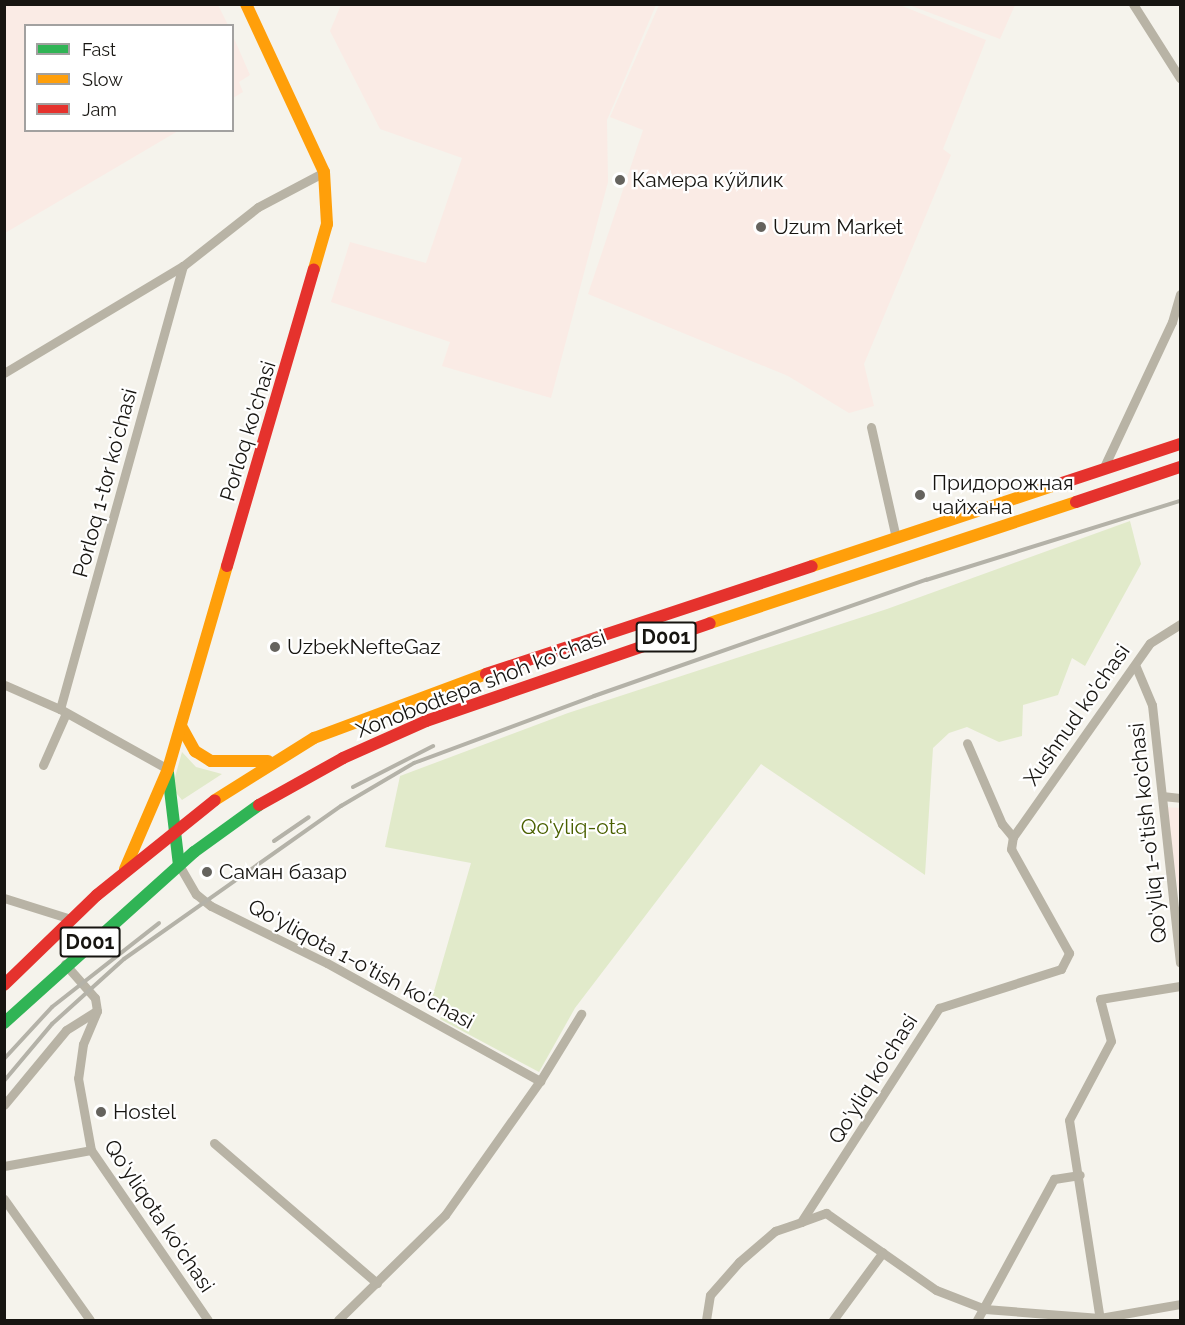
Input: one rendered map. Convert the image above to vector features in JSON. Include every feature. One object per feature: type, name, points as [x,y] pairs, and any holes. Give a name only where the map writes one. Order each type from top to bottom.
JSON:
[{"type":"main road","name":"Porloq ko'chasi","points":[[123,872],[168,769],[324,246],[328,202],[324,172],[246,4]]},
{"type":"main road","name":"Xonobodtepa shoh ko'chasi","points":[[4,985],[71,919],[177,827],[272,761],[376,712],[1104,467],[1180,444]]},
{"type":"main road","name":"Xonobodtepa shoh ko'chasi","points":[[4,1023],[65,964],[179,865],[279,793],[405,730],[546,678],[1180,467]]},
{"type":"main road","points":[[896,537],[902,558]]},
{"type":"main road","points":[[181,726],[195,751],[211,761],[238,764],[272,761]]},
{"type":"main road","points":[[168,769],[177,827],[179,865]]},
{"type":"street","points":[[1133,4],[1180,78]]},
{"type":"street","points":[[4,373],[183,266],[258,207],[324,172]]},
{"type":"street","name":"Porloq 1-tor koʻchasi","points":[[43,765],[63,711],[183,266]]},
{"type":"street","points":[[1104,467],[1172,322],[1180,294]]},
{"type":"street","points":[[871,427],[896,537]]},
{"type":"street","name":"Xushnud ko'chasi","points":[[1011,836],[1136,667],[1150,643],[1180,624]]},
{"type":"street","name":"Qo'yliq 1-o'tish ko'chasi","points":[[1136,667],[1152,705],[1180,962]]},
{"type":"street","points":[[5,686],[63,711],[168,769]]},
{"type":"street","points":[[967,743],[1002,824],[1011,836]]},
{"type":"street","points":[[1162,796],[1180,798]]},
{"type":"street","name":"Qo'yliq ko'chasi","points":[[801,1222],[939,1008],[1061,969],[1070,953],[1011,849],[1011,836]]},
{"type":"street","name":"Qo'yliqota 1-o'tish ko'chasi","points":[[179,865],[190,887],[211,906],[327,963],[540,1080]]},
{"type":"street","points":[[4,898],[71,919]]},
{"type":"street","points":[[4,1105],[66,1030],[98,1011],[95,998],[65,964]]},
{"type":"street","points":[[1100,1319],[1080,1175],[1069,1120],[1111,1041],[1100,999],[1180,986]]},
{"type":"street","name":"Qo'yliqota ko'chasi","points":[[98,1011],[83,1044],[78,1078],[91,1150],[208,1320]]},
{"type":"street","points":[[338,1320],[445,1215],[540,1080],[581,1014]]},
{"type":"street","points":[[214,1143],[377,1283]]},
{"type":"street","points":[[4,1166],[91,1150]]},
{"type":"street","points":[[977,1320],[1054,1179],[1080,1175]]},
{"type":"street","points":[[4,1199],[90,1320]]},
{"type":"street","points":[[706,1320],[711,1295],[739,1262],[775,1231],[826,1213],[936,1290],[985,1309],[1100,1319],[1180,1304]]},
{"type":"street","points":[[833,1320],[883,1252]]},
{"type":"shaded area","points":[[4,5],[218,5],[228,24],[24,24],[24,132],[176,132],[5,233]]},
{"type":"shaded area","points":[[341,5],[656,5],[607,120],[608,182],[551,398],[442,366],[450,342],[331,302],[350,242],[426,263],[462,158],[380,129],[330,31]]},
{"type":"shaded area","points":[[659,5],[900,5],[986,40],[943,149],[951,155],[864,364],[874,406],[849,413],[788,376],[588,294],[643,130],[610,117]]},
{"type":"shaded area","points":[[909,5],[1015,5],[1000,39]]},
{"type":"shaded area","points":[[234,38],[250,75],[239,82],[243,92],[234,97]]},
{"type":"shaded area","points":[[1165,807],[1180,808],[1180,903]]},
{"type":"green space","name":"Qo‘yliq-ota","points":[[1130,521],[1141,564],[1085,666],[1072,658],[1058,695],[1023,705],[1022,736],[999,742],[967,727],[949,733],[933,748],[925,875],[761,764],[575,1008],[539,1072],[440,1019],[447,1006],[432,998],[471,863],[385,847],[400,776],[568,713],[887,609]]},
{"type":"green space","points":[[182,752],[196,767],[222,774],[182,800],[172,788]]},
{"type":"railway","points":[[4,1081],[52,1024],[124,959],[341,806],[414,763],[594,696],[926,580],[1180,501]]},
{"type":"railway","points":[[353,787],[433,746]]},
{"type":"railway","points":[[274,841],[309,817]]},
{"type":"railway","points":[[4,1059],[52,1007],[159,923]]},
{"type":"traffic: fast","points":[[168,773],[179,865]]},
{"type":"traffic: fast","points":[[4,1023],[194,852],[259,805]]},
{"type":"traffic: slow","points":[[246,4],[324,172],[327,224],[314,269]]},
{"type":"traffic: slow","points":[[812,566],[1056,485]]},
{"type":"traffic: slow","points":[[710,623],[1076,502]]},
{"type":"traffic: slow","points":[[125,869],[168,769],[227,566]]},
{"type":"traffic: slow","points":[[215,800],[314,738],[486,674]]},
{"type":"traffic: slow","points":[[181,726],[195,751],[211,761],[268,761]]},
{"type":"traffic: jam","points":[[227,566],[314,269]]},
{"type":"traffic: jam","points":[[1056,485],[1180,444]]},
{"type":"traffic: jam","points":[[1076,502],[1180,467]]},
{"type":"traffic: jam","points":[[486,674],[812,566]]},
{"type":"traffic: jam","points":[[259,805],[343,758],[426,721],[710,623]]},
{"type":"traffic: jam","points":[[4,985],[97,895],[215,800]]},
{"type":"place","name":"Камера ку́йлик","points":[[620,180]]},
{"type":"place","name":"Uzum Market","points":[[761,227]]},
{"type":"place","name":"Придорожная чайхана","points":[[920,495]]},
{"type":"place","name":"UzbekNefteGaz","points":[[275,647]]},
{"type":"place","name":"Саман базар","points":[[207,872]]},
{"type":"place","name":"Hostel","points":[[101,1112]]}]
